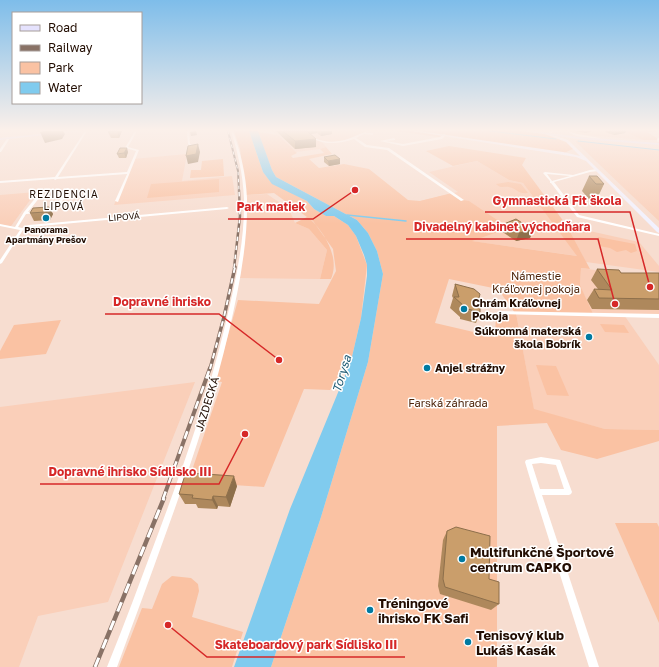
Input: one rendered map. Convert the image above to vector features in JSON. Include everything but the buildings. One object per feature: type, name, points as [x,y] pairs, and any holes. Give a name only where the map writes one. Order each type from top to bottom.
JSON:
[{"type":"street","points":[[55,179],[66,162]]},
{"type":"street","points":[[117,201],[133,162]]},
{"type":"street","name":"JAZDECKÁ","points":[[112,667],[198,434],[218,367],[240,268],[245,195],[241,162]]},
{"type":"street","points":[[407,162],[462,200]]},
{"type":"street","points":[[588,162],[659,230]]},
{"type":"street","points":[[551,182],[572,175],[597,170]]},
{"type":"street","points":[[0,182],[128,173]]},
{"type":"street","points":[[572,175],[545,173],[575,214],[597,221],[659,235]]},
{"type":"street","points":[[25,213],[55,210],[68,189]]},
{"type":"street","points":[[16,228],[25,213],[38,197]]},
{"type":"street","name":"LIPOVÁ","points":[[22,229],[29,226],[227,208]]},
{"type":"street","points":[[0,225],[22,229],[0,263]]},
{"type":"street","points":[[499,313],[659,316]]},
{"type":"street","points":[[537,492],[569,492],[558,462],[541,460],[528,462],[537,492],[594,667]]},
{"type":"shaded area","points":[[132,162],[185,162],[182,181],[232,176],[235,195],[114,205]]},
{"type":"shaded area","points":[[472,162],[479,162],[509,180],[523,183],[578,256],[471,241],[420,201],[458,192],[429,172]]},
{"type":"shaded area","points":[[597,162],[659,162],[659,221]]},
{"type":"shaded area","points":[[36,192],[11,226],[0,225],[0,195]]},
{"type":"shaded area","points":[[267,194],[289,209],[295,223],[309,229],[327,250],[320,279],[240,278],[247,195]]},
{"type":"shaded area","points":[[567,226],[639,242],[659,266],[659,272],[586,262]]},
{"type":"shaded area","points":[[581,268],[655,279],[659,284],[659,315],[624,315],[659,365],[659,430],[605,429],[534,410],[516,313],[592,314],[580,285]]},
{"type":"shaded area","points":[[195,382],[108,602],[38,616],[19,667],[0,667],[0,407]]},
{"type":"green space","points":[[202,162],[223,162],[224,176],[190,178],[191,170],[201,170]]},
{"type":"green space","points":[[242,162],[260,162],[263,172],[270,181],[307,201],[314,209],[326,216],[334,216],[348,225],[356,236],[367,265],[361,318],[351,361],[330,390],[304,389],[264,487],[188,482],[222,382],[215,381],[238,300],[319,304],[336,271],[333,249],[326,239],[330,246],[334,263],[333,271],[331,279],[320,279],[327,250],[309,229],[295,223],[307,217],[274,193],[246,195]]},
{"type":"green space","points":[[269,162],[312,162],[319,168],[344,164],[369,169],[408,200],[420,201],[452,193],[462,200],[469,201],[509,228],[472,241],[577,256],[523,183],[509,180],[479,162],[524,162],[522,165],[567,226],[590,269],[581,268],[580,285],[593,314],[516,313],[534,409],[605,429],[659,430],[659,441],[597,459],[561,450],[547,423],[497,426],[497,667],[271,667],[321,517],[368,362],[383,274],[377,251],[368,233],[357,220],[276,177]],"holes":[[[449,279],[498,289],[515,313],[496,313],[495,337],[435,323]]]},
{"type":"green space","points":[[446,162],[472,162],[453,166]]},
{"type":"green space","points":[[219,179],[219,192],[147,198],[151,184]]},
{"type":"green space","points":[[508,182],[521,184],[528,193],[522,193],[512,188],[501,187],[496,184]]},
{"type":"green space","points":[[598,237],[635,244],[637,251],[631,253],[626,250],[617,252],[610,248],[599,246]]},
{"type":"green space","points":[[61,320],[46,354],[0,359],[0,351],[14,325]]},
{"type":"green space","points":[[600,324],[624,325],[629,333],[605,332]]},
{"type":"green space","points":[[536,365],[556,366],[569,396],[547,395]]},
{"type":"green space","points":[[615,523],[657,523],[659,527],[659,623]]},
{"type":"green space","points":[[172,576],[191,578],[198,584],[199,591],[192,617],[243,632],[232,667],[119,667],[142,608],[152,609],[162,584]]},
{"type":"water","points":[[260,162],[269,162],[276,177],[357,220],[368,233],[377,251],[383,274],[368,362],[321,517],[271,667],[234,667],[290,509],[351,361],[361,318],[367,276],[367,265],[364,255],[356,236],[348,225],[334,216],[326,216],[314,209],[307,201],[272,184],[263,172]]},
{"type":"waterway","points":[[347,215],[406,221]]},
{"type":"railway","points":[[236,162],[238,171],[239,191]]},
{"type":"railway","points":[[234,268],[240,216],[239,190]]},
{"type":"railway","points":[[210,369],[224,317],[235,267]]},
{"type":"railway","points":[[163,499],[210,368]]},
{"type":"railway","points":[[95,667],[164,498]]},
{"type":"place","name":"Park matiek","points":[[355,190]]},
{"type":"place","name":"Panorama Apartmány Prešov","points":[[46,218]]},
{"type":"place","name":"Gymnastická Fit škola","points":[[650,287]]},
{"type":"place","name":"Divadelný kabinet východňara","points":[[615,304]]},
{"type":"place","name":"Chrám Kráľovnej Pokoja","points":[[464,309]]},
{"type":"place","name":"Súkromná materská škola Bobrík","points":[[589,337]]},
{"type":"place","name":"Dopravné ihrisko","points":[[279,360]]},
{"type":"place","name":"Anjel strážny","points":[[427,368]]},
{"type":"place","name":"Dopravné ihrisko Sídlisko III","points":[[245,434]]},
{"type":"place","name":"Multifunkčné Športové centrum CAPKO","points":[[462,559]]},
{"type":"place","name":"Tréningové ihrisko FK Safi","points":[[370,610]]},
{"type":"place","name":"Skateboardový park Sídlisko III","points":[[168,625]]},
{"type":"place","name":"Tenisový klub Lukáš Kasák","points":[[468,642]]},
{"type":"district","name":"REZIDENCIA LIPOVÁ","points":[[64,200]]},
{"type":"park label","name":"Námestie Kráľovnej pokoja","points":[[536,282]]},
{"type":"park label","name":"Farská záhrada","points":[[448,403]]},
{"type":"water label","name":"Torysa","points":[[342,374]]}]
